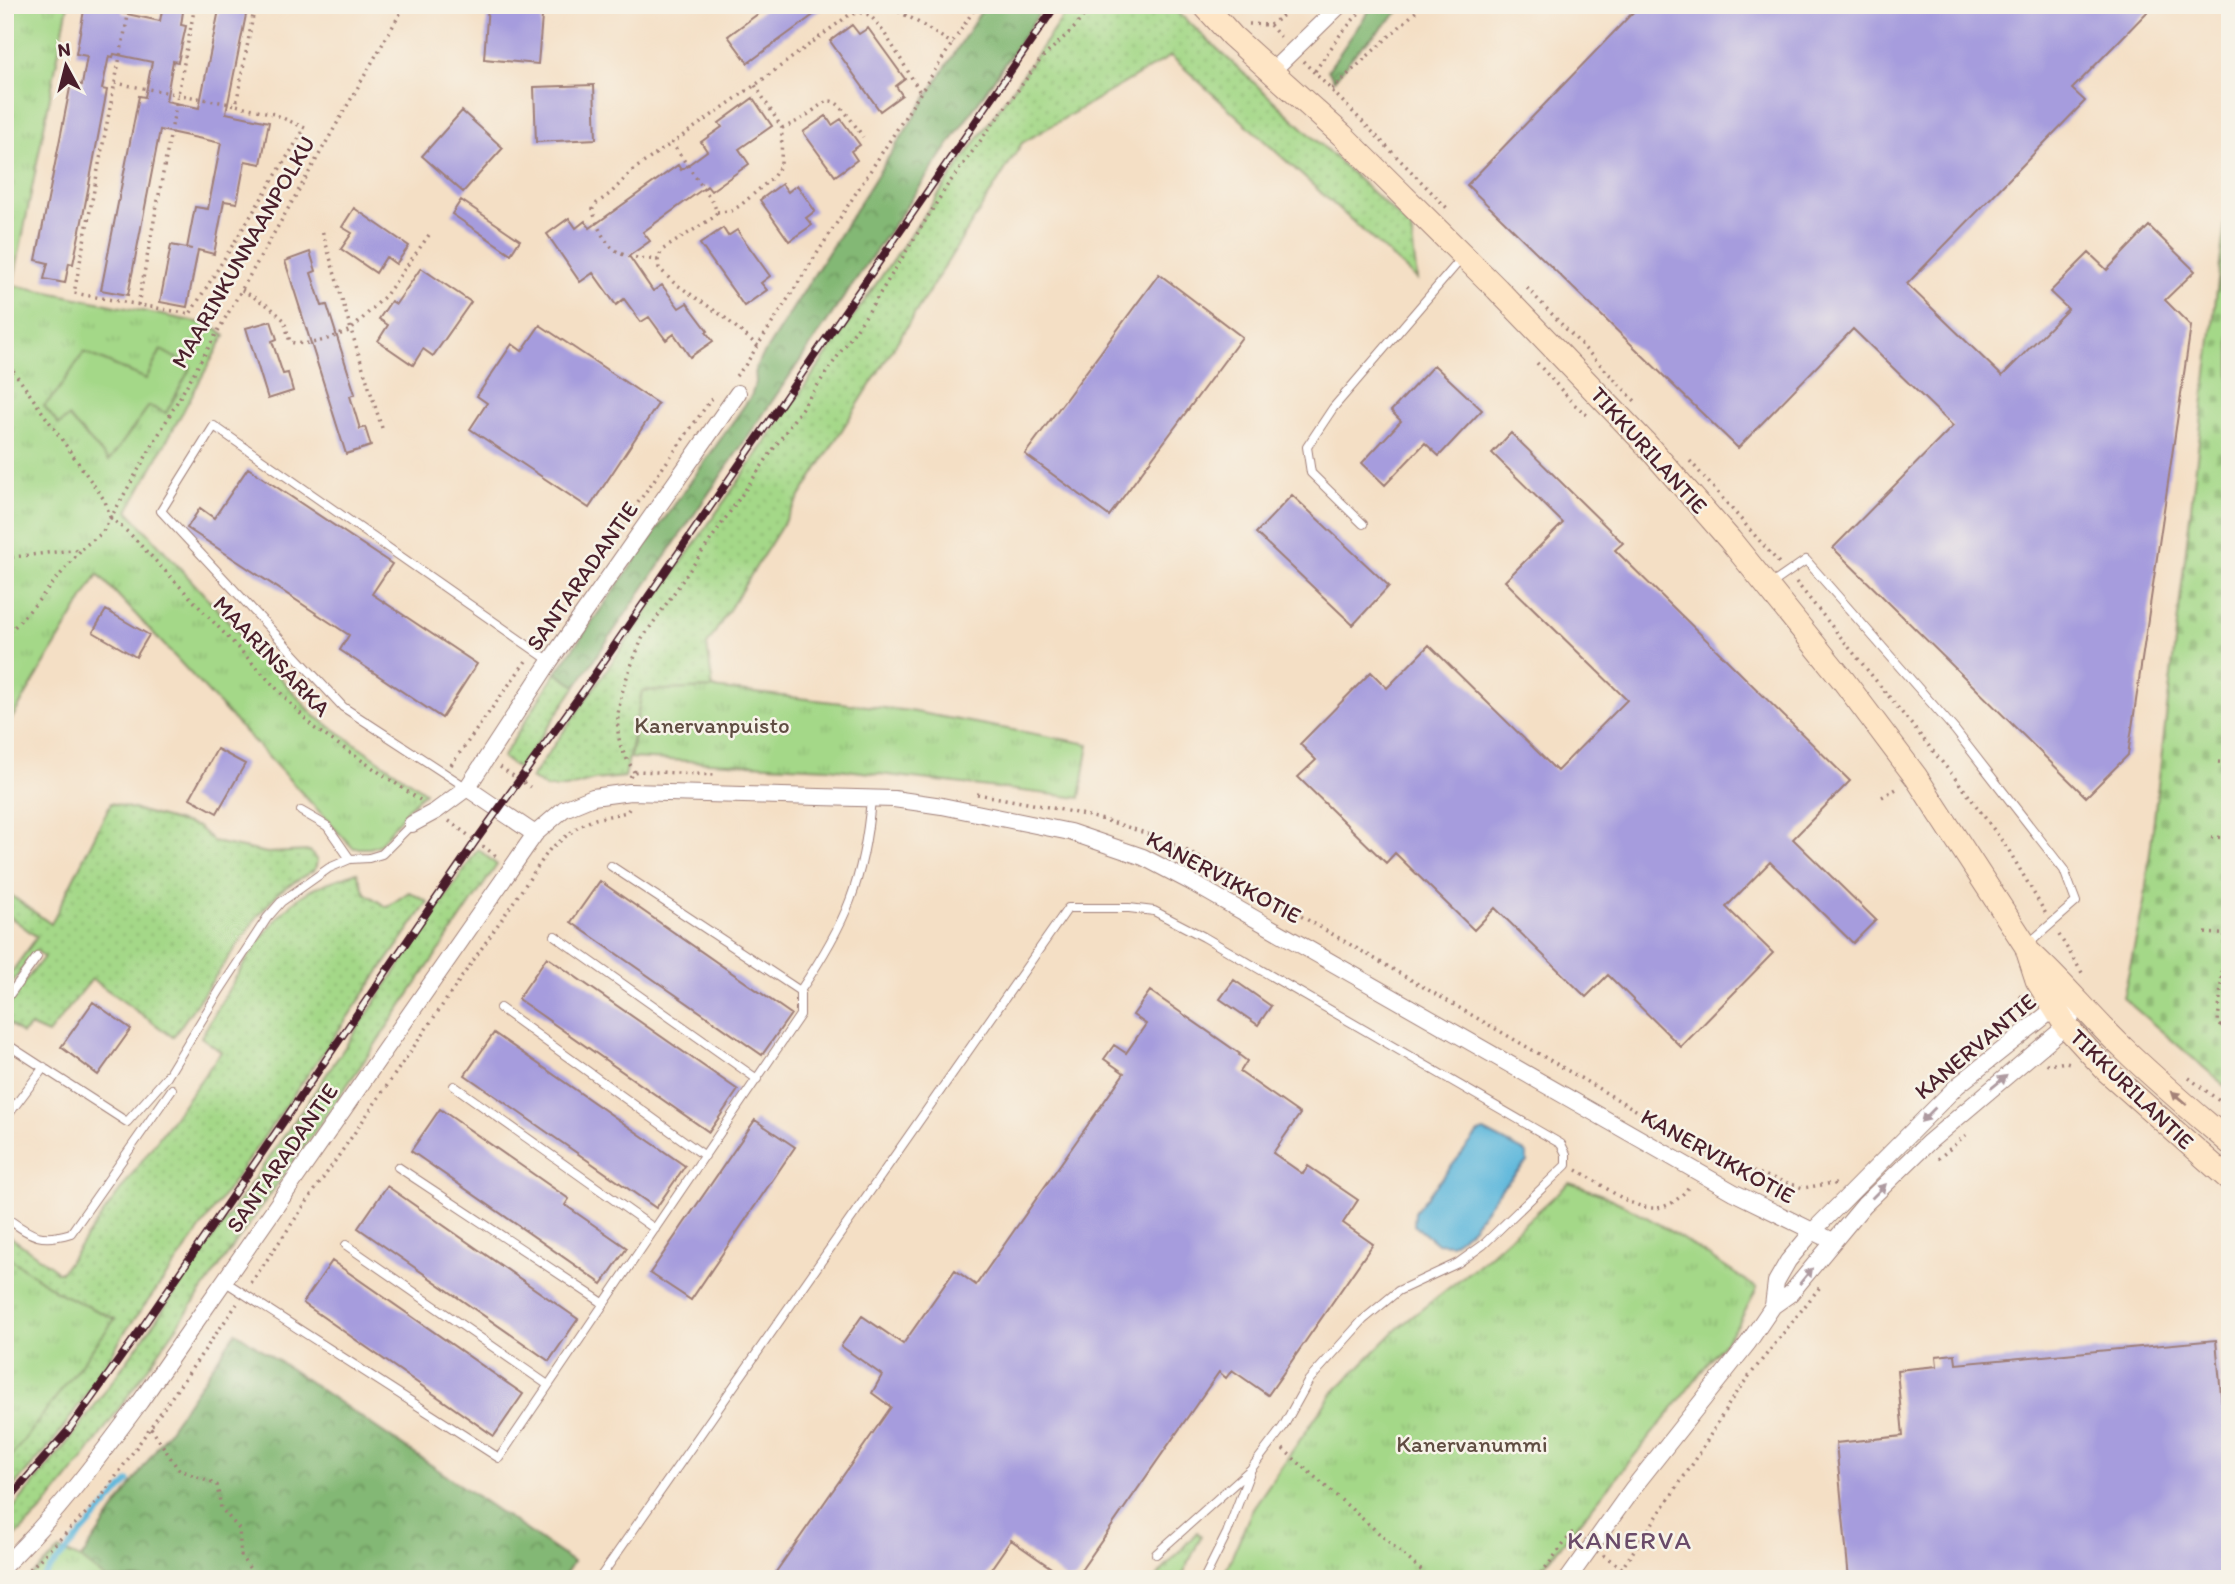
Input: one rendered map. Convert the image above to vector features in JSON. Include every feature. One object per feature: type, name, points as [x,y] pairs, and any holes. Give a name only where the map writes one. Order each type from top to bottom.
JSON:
[{"type":"main road","name":"TIKKURILANTIE","points":[[1204,5],[1271,72],[1342,135],[1464,256],[1645,443],[1768,587],[1916,777],[2027,949],[2037,980],[2066,1013],[2108,1072],[2230,1180]]},
{"type":"main road","name":"TIKKURILANTIE","points":[[2066,1013],[2125,1050],[2230,1143]]},
{"type":"street","points":[[1271,72],[1340,5]]},
{"type":"street","name":"SANTARADANTIE","points":[[412,824],[430,807],[467,788],[550,661],[738,393]]},
{"type":"street","points":[[467,788],[535,834]]},
{"type":"street","name":"KANERVIKKOTIE","points":[[535,834],[564,809],[593,797],[629,792],[894,799],[1070,831],[1143,857],[1189,881],[1732,1192],[1833,1241]]},
{"type":"street","name":"SANTARADANTIE","points":[[5,1565],[44,1526],[84,1479],[535,834]]},
{"type":"street","name":"KANERVANTIE","points":[[1773,1306],[1776,1282],[1788,1261],[1813,1231],[1957,1086],[2024,1032],[2066,1013]]},
{"type":"street","name":"KANERVANTIE","points":[[1568,1579],[1657,1457],[1748,1343],[1773,1306],[1790,1294],[1864,1205],[2066,1013]]},
{"type":"lane","points":[[1363,524],[1311,473],[1307,447],[1332,408],[1464,256]]},
{"type":"lane","points":[[467,788],[343,708],[161,511],[214,426],[550,661]]},
{"type":"lane","points":[[1768,587],[1806,560],[1955,730],[2064,870],[2076,902],[2027,949]]},
{"type":"lane","points":[[224,1281],[499,1458],[800,1015],[800,991],[829,948],[854,893],[867,841],[871,799]]},
{"type":"lane","points":[[300,811],[327,826],[350,859]]},
{"type":"lane","points":[[5,1043],[127,1122],[167,1077],[220,990],[267,918],[281,902],[329,868],[350,859],[382,854],[412,824]]},
{"type":"lane","points":[[611,866],[800,991]]},
{"type":"lane","points":[[599,1579],[1068,908],[1129,908],[1154,911],[1205,937],[1561,1144],[1566,1154],[1566,1165],[1483,1245],[1458,1263],[1398,1291],[1363,1320],[1309,1380],[1273,1441],[1251,1469],[1156,1554]]},
{"type":"lane","points":[[555,936],[757,1079]]},
{"type":"lane","points":[[5,1001],[37,957]]},
{"type":"lane","points":[[500,1008],[705,1156]]},
{"type":"lane","points":[[5,1119],[44,1067]]},
{"type":"lane","points":[[454,1086],[655,1229]]},
{"type":"lane","points":[[5,1217],[30,1234],[51,1239],[71,1233],[172,1089]]},
{"type":"lane","points":[[398,1167],[603,1303]]},
{"type":"lane","points":[[345,1245],[548,1385]]},
{"type":"lane","points":[[1204,1579],[1227,1533],[1251,1469]]},
{"type":"path","points":[[115,83],[236,105],[274,114],[305,128],[190,314],[74,293],[130,5]]},
{"type":"path","points":[[138,305],[195,5]]},
{"type":"path","points":[[236,105],[255,5]]},
{"type":"path","name":"MAARINKUNNAANPOLKU","points":[[5,637],[81,550],[103,533],[405,5]]},
{"type":"path","points":[[886,5],[953,44]]},
{"type":"path","points":[[744,367],[977,5]]},
{"type":"path","points":[[634,772],[621,746],[618,714],[626,679],[642,639],[869,311],[947,186],[1041,59],[1074,28],[1092,5]]},
{"type":"path","points":[[1270,25],[1297,5]]},
{"type":"path","points":[[1315,71],[1340,35],[1366,5]]},
{"type":"path","points":[[1332,89],[1423,5]]},
{"type":"path","points":[[658,260],[617,252],[594,219],[593,209],[597,202],[611,193],[632,170],[755,85],[849,15],[859,12],[869,15],[921,94]]},
{"type":"path","points":[[717,212],[731,211],[773,177],[781,165],[782,128],[755,85]]},
{"type":"path","points":[[782,128],[806,117],[830,100],[843,107],[863,137]]},
{"type":"path","points":[[672,143],[713,202],[717,212]]},
{"type":"path","points":[[717,212],[714,217],[662,250],[658,260],[659,268],[673,282],[724,317],[758,346]]},
{"type":"path","points":[[322,230],[382,428]]},
{"type":"path","points":[[242,290],[270,307],[284,320],[290,342],[302,344],[327,339],[351,330],[386,295],[429,235]]},
{"type":"path","points":[[5,359],[105,501],[110,517]]},
{"type":"path","points":[[1534,360],[1574,404],[1593,419]]},
{"type":"path","name":"MAARINSARKA","points":[[110,517],[131,535],[314,728],[430,807],[529,880]]},
{"type":"path","points":[[5,558],[81,550]]},
{"type":"path","points":[[2224,680],[2230,681]]},
{"type":"path","points":[[445,773],[467,744]]},
{"type":"path","points":[[2218,762],[2230,763]]},
{"type":"path","points":[[634,772],[716,775]]},
{"type":"path","points":[[20,1579],[100,1499],[550,849],[563,837],[595,819],[627,812],[630,808],[630,777],[634,772]]},
{"type":"path","points":[[1882,797],[1896,788],[1902,789],[1896,780]]},
{"type":"path","points":[[967,792],[1104,818],[1182,848],[1710,1153]]},
{"type":"path","points":[[2211,837],[2230,838]]},
{"type":"path","points":[[2205,933],[2228,935],[2218,1023],[2230,1034]]},
{"type":"path","points":[[2022,988],[2014,1017],[2024,1032]]},
{"type":"path","points":[[2221,992],[2230,993]]},
{"type":"path","points":[[2040,1072],[2049,1065]]},
{"type":"path","points":[[1935,1161],[1972,1130]]},
{"type":"path","points":[[1622,1568],[1696,1460],[1735,1394],[1826,1280]]},
{"type":"path","points":[[151,1428],[178,1469],[217,1485],[221,1507],[239,1529],[241,1557],[258,1579]]},
{"type":"path","points":[[1273,1441],[1428,1578]]},
{"type":"green space","points":[[5,5],[68,5],[13,285],[211,325],[225,335],[128,511],[315,716],[425,792],[410,806],[379,845],[353,848],[98,574],[5,730]]},
{"type":"green space","points":[[985,5],[1045,5],[576,686],[556,673],[751,396],[756,382],[755,368]]},
{"type":"green space","points":[[1071,5],[1170,5],[1411,228],[1417,280],[1171,56],[1022,143],[707,645],[713,688],[642,691],[625,777],[594,780],[566,788],[547,788],[531,778]]},
{"type":"green space","points":[[1373,5],[1406,5],[1358,50],[1334,80],[1328,70]]},
{"type":"green space","points":[[2230,180],[2230,1090],[2123,998],[2144,903]]},
{"type":"green space","points":[[161,350],[191,367],[166,413],[149,406],[109,461],[68,417],[59,425],[44,406],[58,391],[84,352],[146,379]]},
{"type":"green space","points":[[556,673],[576,686],[519,769],[502,758]]},
{"type":"green space","name":"Kanervanpuisto","points":[[713,688],[910,711],[1089,744],[1080,798],[829,768],[630,758],[642,691]]},
{"type":"green space","points":[[111,803],[198,827],[214,842],[267,853],[310,851],[317,861],[315,869],[279,892],[257,917],[173,1037],[92,979],[48,1034],[30,1026],[22,1034],[5,1020],[5,1007],[44,957],[36,950],[5,993],[5,981],[37,937],[5,913],[5,891],[51,924]]},
{"type":"green space","points":[[478,849],[497,865],[362,1064],[87,1454],[44,1508],[5,1547],[5,1518],[72,1437],[142,1340],[314,1093]]},
{"type":"green space","points":[[357,872],[365,893],[387,907],[409,892],[428,902],[177,1262],[125,1332],[54,1441],[5,1496],[5,1355],[57,1292],[5,1255],[5,1233],[56,1272],[61,1272],[221,1052],[201,1037],[261,938],[291,904],[306,893]]},
{"type":"green space","name":"Kanervanummi","points":[[1569,1183],[1619,1202],[1643,1215],[1757,1288],[1739,1323],[1671,1411],[1533,1579],[1222,1579],[1253,1508],[1331,1395],[1398,1328],[1484,1260]]},
{"type":"green space","points":[[5,1255],[57,1292],[115,1319],[5,1465]]},
{"type":"green space","points":[[236,1332],[573,1562],[562,1579],[67,1579]]},
{"type":"green space","points":[[1197,1532],[1201,1536],[1181,1579],[1155,1579]]},
{"type":"green space","points":[[60,1550],[81,1559],[106,1579],[28,1579]]},
{"type":"water","points":[[1484,1131],[1527,1153],[1527,1162],[1502,1188],[1469,1231],[1451,1244],[1436,1243],[1414,1225],[1415,1212],[1478,1133]]},
{"type":"building","points":[[85,5],[124,5],[122,13],[160,21],[163,5],[184,5],[181,25],[186,26],[178,62],[173,61],[166,101],[199,108],[220,5],[248,5],[226,113],[269,122],[261,164],[245,161],[237,203],[224,201],[214,254],[198,250],[187,307],[160,302],[171,245],[192,249],[187,248],[195,207],[208,209],[221,143],[160,130],[128,295],[101,290],[139,96],[145,97],[152,62],[114,54],[113,57],[109,56],[102,89],[107,90],[82,221],[73,264],[69,263],[65,283],[44,279],[48,263],[36,260],[71,83],[82,85],[87,56],[76,54]]},
{"type":"building","points":[[488,5],[543,5],[538,64],[484,59]]},
{"type":"building","points":[[770,5],[827,5],[748,63],[728,36]]},
{"type":"building","points":[[1640,5],[2154,5],[2072,89],[2085,101],[1907,284],[2002,376],[2068,309],[2050,292],[2089,253],[2107,270],[2149,226],[2195,271],[2165,300],[2191,326],[2128,755],[2086,797],[1833,548],[1953,426],[1853,329],[1738,448],[1467,185]]},
{"type":"building","points":[[852,25],[859,34],[868,28],[905,79],[896,86],[902,95],[880,111],[830,41]]},
{"type":"building","points":[[594,85],[596,139],[536,142],[534,87]]},
{"type":"building","points":[[753,98],[772,126],[739,149],[749,164],[711,191],[707,186],[643,232],[650,241],[629,256],[653,291],[662,285],[679,308],[687,303],[708,331],[706,332],[713,341],[690,357],[674,334],[666,340],[649,317],[641,322],[624,299],[616,305],[593,273],[580,282],[547,234],[569,218],[576,228],[585,221],[590,228],[678,165],[681,170],[707,151],[701,142],[722,127],[719,123]]},
{"type":"building","points":[[462,111],[503,148],[463,192],[422,156]]},
{"type":"building","points":[[826,116],[832,125],[841,119],[860,145],[851,151],[857,160],[835,176],[803,132]]},
{"type":"building","points":[[782,184],[788,192],[797,185],[815,211],[806,218],[812,225],[789,241],[760,200]]},
{"type":"building","points":[[461,200],[520,240],[511,254],[452,214]]},
{"type":"building","points":[[354,208],[409,246],[396,264],[386,257],[376,273],[341,249],[352,233],[342,227]]},
{"type":"building","points":[[723,228],[728,236],[737,230],[770,276],[761,283],[767,290],[744,306],[700,244]]},
{"type":"building","points":[[310,252],[316,271],[311,273],[322,306],[327,305],[355,394],[350,396],[360,429],[365,427],[371,446],[346,454],[285,261]]},
{"type":"building","points":[[421,268],[471,302],[433,356],[423,349],[413,365],[378,341],[388,325],[379,319],[391,301],[396,304]]},
{"type":"building","points":[[1159,274],[1242,337],[1109,516],[1025,454]]},
{"type":"building","points":[[271,321],[277,339],[272,341],[283,374],[288,373],[293,391],[268,399],[246,328]]},
{"type":"building","points":[[540,325],[658,404],[589,508],[470,429],[487,403],[477,396],[512,344],[522,351]]},
{"type":"building","points":[[1434,365],[1482,410],[1439,456],[1425,443],[1385,485],[1362,463],[1401,421],[1391,411]]},
{"type":"building","points":[[1511,433],[1623,543],[1615,550],[1850,781],[1793,839],[1876,920],[1853,943],[1770,862],[1726,907],[1773,953],[1681,1047],[1608,975],[1586,997],[1495,908],[1474,930],[1395,853],[1386,863],[1298,777],[1316,760],[1300,744],[1371,672],[1387,688],[1429,645],[1557,771],[1627,700],[1505,581],[1563,523],[1492,453]]},
{"type":"building","points":[[248,468],[392,564],[372,594],[477,664],[442,718],[340,650],[349,635],[187,528],[200,508],[214,518]]},
{"type":"building","points":[[1292,495],[1389,586],[1353,625],[1256,533]]},
{"type":"building","points":[[106,610],[149,635],[136,657],[93,632]]},
{"type":"building","points":[[217,749],[245,764],[217,813],[190,798]]},
{"type":"building","points":[[600,881],[791,1014],[762,1055],[571,922]]},
{"type":"building","points":[[547,957],[738,1090],[709,1132],[518,999]]},
{"type":"building","points":[[1234,980],[1271,1006],[1258,1025],[1220,999]]},
{"type":"building","points":[[1150,991],[1240,1054],[1247,1061],[1240,1072],[1300,1114],[1273,1153],[1303,1174],[1308,1166],[1358,1200],[1343,1223],[1373,1244],[1268,1395],[1232,1370],[1226,1378],[1219,1372],[1075,1579],[1067,1579],[1011,1540],[984,1579],[771,1579],[891,1407],[872,1393],[882,1375],[841,1346],[862,1316],[903,1344],[955,1270],[976,1285],[1124,1073],[1104,1059],[1114,1045],[1126,1053],[1146,1024],[1133,1015]]},
{"type":"building","points":[[93,1002],[131,1029],[98,1075],[61,1047]]},
{"type":"building","points":[[494,1033],[685,1166],[656,1208],[465,1075]]},
{"type":"building","points":[[440,1109],[569,1199],[565,1205],[627,1248],[602,1284],[411,1151]]},
{"type":"building","points":[[755,1120],[795,1147],[691,1300],[650,1273]]},
{"type":"building","points":[[387,1186],[578,1319],[549,1361],[358,1228]]},
{"type":"building","points":[[332,1261],[523,1394],[494,1436],[303,1303]]},
{"type":"building","points":[[2216,1340],[2222,1406],[2230,1405],[2230,1579],[1849,1579],[1836,1443],[1903,1436],[1897,1370],[1937,1366],[1936,1356],[1955,1354],[1956,1364]]},
{"type":"waterway","points":[[41,1579],[129,1481]]},
{"type":"railway","points":[[5,1503],[68,1431],[146,1322],[475,842],[586,687],[1056,5]]},
{"type":"district","name":"KANERVA","points":[[1630,1540]]}]
